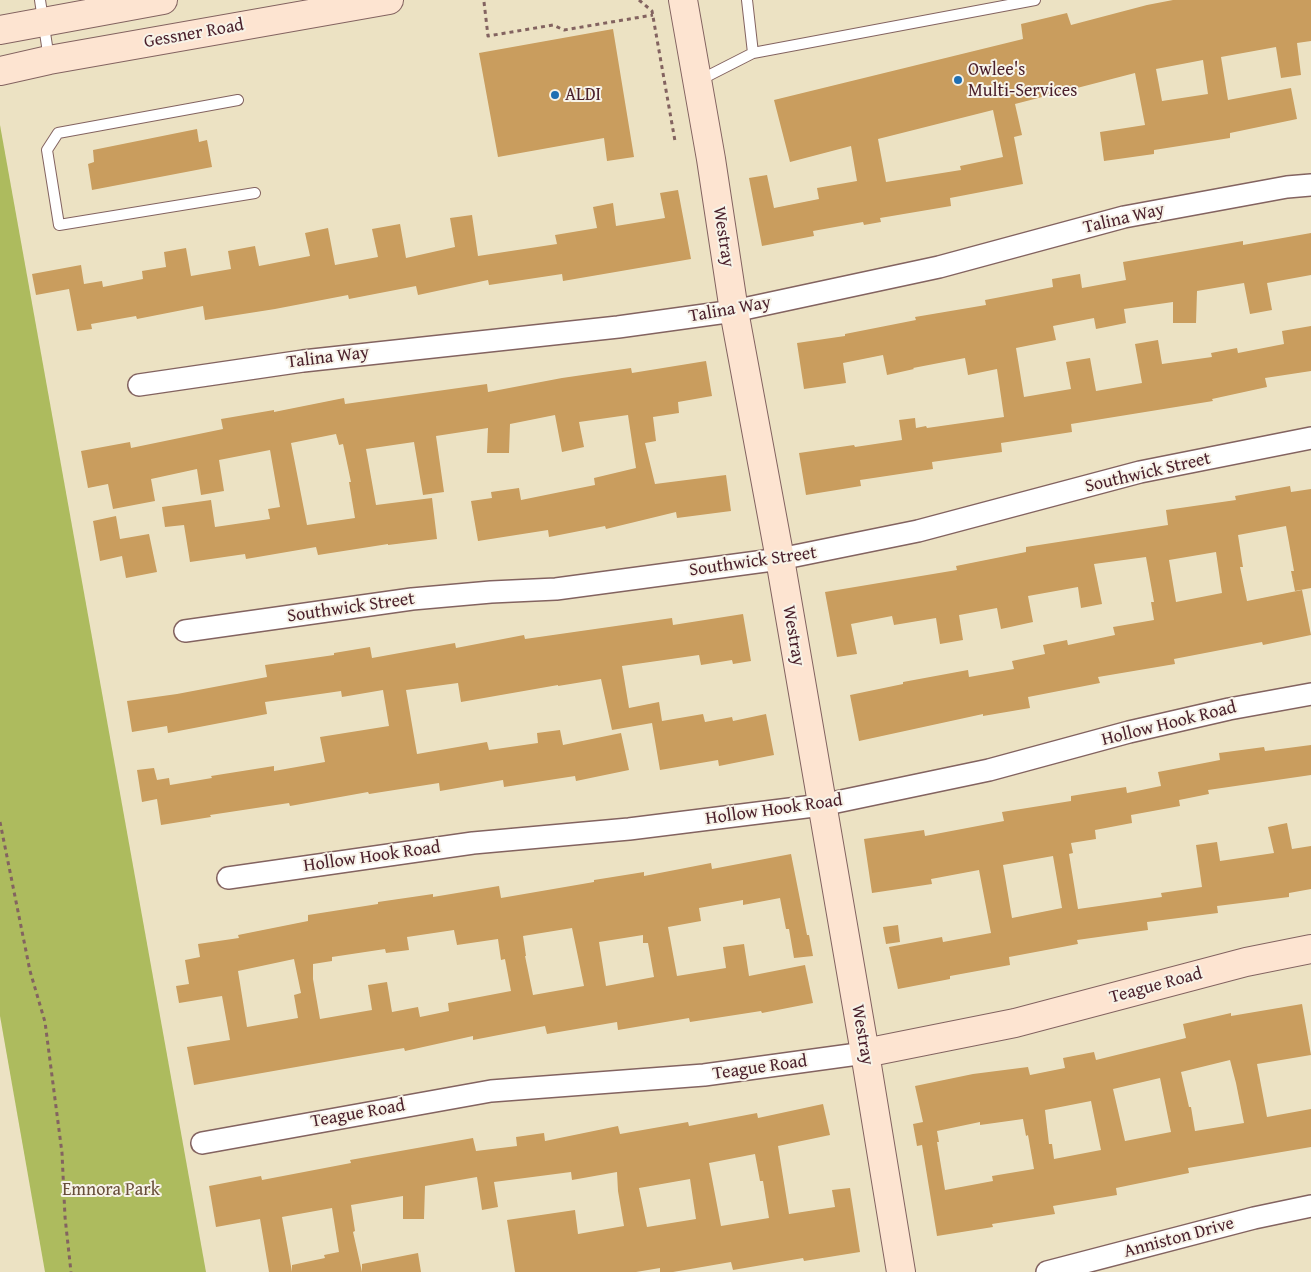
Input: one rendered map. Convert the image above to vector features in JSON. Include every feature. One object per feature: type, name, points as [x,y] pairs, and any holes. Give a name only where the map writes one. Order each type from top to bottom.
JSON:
[{"type":"street","points":[[0,30],[42,11],[163,0]]},
{"type":"street","name":"Gessner Road","points":[[0,71],[49,60],[389,0]]},
{"type":"street","name":"Westray","points":[[683,0],[734,311],[780,559],[901,1272]]},
{"type":"street","name":"Talina Way","points":[[139,385],[303,361],[618,327],[734,311],[939,267],[1124,217],[1311,185]]},
{"type":"street","name":"Southwick Street","points":[[185,631],[412,599],[491,592],[556,589],[780,559],[918,531],[1140,472],[1311,438]]},
{"type":"street","name":"Hollow Hook Road","points":[[228,878],[473,843],[629,829],[822,805],[989,770],[1129,732],[1229,709],[1311,694]]},
{"type":"street","name":"Teague Road","points":[[202,1143],[491,1091],[704,1076],[865,1054],[1015,1023],[1246,962],[1311,948]]},
{"type":"street","name":"Anniston Drive","points":[[1047,1272],[1254,1218],[1311,1206]]},
{"type":"lane","points":[[747,0],[753,53]]},
{"type":"lane","points":[[697,81],[753,53],[1035,0]]},
{"type":"lane","points":[[42,11],[49,60]]},
{"type":"lane","points":[[238,100],[58,133],[47,150],[59,226],[255,193]]},
{"type":"path","points":[[640,0],[652,11],[653,15],[675,141]]},
{"type":"path","points":[[484,2],[488,36],[553,25],[564,30],[653,15]]},
{"type":"path","points":[[0,822],[30,971],[45,1022],[62,1154],[65,1216],[71,1272]]},
{"type":"green space","name":"Emnora Park","points":[[0,125],[206,1272],[45,1272],[0,1016]]},
{"type":"building","points":[[1173,0],[1311,0],[1311,41],[1297,43],[1301,75],[1281,78],[1276,47],[1221,57],[1228,100],[1291,88],[1297,119],[1230,133],[1230,138],[1154,150],[1154,154],[1104,161],[1100,132],[1145,125],[1135,73],[1015,104],[1022,135],[1014,137],[1023,184],[950,198],[951,206],[880,218],[881,222],[864,225],[863,222],[813,231],[814,236],[762,246],[749,178],[767,175],[774,208],[819,199],[817,188],[857,181],[851,146],[790,162],[774,100],[1023,39],[1021,24],[1067,13],[1071,25]],"holes":[[[1203,60],[1208,94],[1162,101],[1156,69]],[[993,110],[1003,157],[960,166],[961,170],[886,182],[878,139]]]},
{"type":"building","points":[[613,29],[634,157],[607,161],[604,138],[498,157],[479,53]]},
{"type":"building","points":[[197,129],[199,142],[207,140],[212,167],[92,190],[88,164],[94,162],[93,150]]},
{"type":"building","points":[[678,190],[691,259],[563,281],[562,274],[489,285],[488,280],[418,295],[416,286],[349,299],[348,295],[205,320],[203,306],[137,319],[136,316],[91,324],[92,329],[77,331],[69,289],[36,295],[32,274],[81,265],[84,284],[102,281],[103,287],[143,279],[142,271],[166,267],[164,252],[186,248],[191,276],[231,269],[228,251],[255,246],[259,266],[310,256],[305,233],[328,228],[335,265],[378,257],[372,229],[400,224],[406,258],[455,247],[450,218],[472,215],[478,256],[557,244],[555,235],[597,228],[593,207],[613,203],[616,226],[665,218],[660,193]]},
{"type":"building","points":[[1311,233],[1311,275],[1267,283],[1272,310],[1250,314],[1244,283],[1197,291],[1196,323],[1173,323],[1173,302],[1124,309],[1126,323],[1096,329],[1094,318],[1053,326],[1056,340],[1016,348],[1024,397],[1071,389],[1066,362],[1090,358],[1096,391],[1142,383],[1135,344],[1158,340],[1162,364],[1212,357],[1211,353],[1237,348],[1238,353],[1284,344],[1282,331],[1311,326],[1311,371],[1265,378],[1267,387],[1212,399],[1213,401],[1071,424],[1072,432],[1001,443],[1002,452],[932,462],[933,469],[860,480],[861,486],[806,495],[799,453],[902,440],[899,420],[915,418],[916,428],[926,426],[927,428],[1004,417],[997,369],[968,375],[965,358],[887,375],[883,355],[843,363],[846,383],[804,389],[797,343],[845,336],[845,334],[916,320],[915,317],[986,305],[985,300],[1053,287],[1052,279],[1080,274],[1082,288],[1126,280],[1123,262],[1243,241],[1243,245]]},
{"type":"building","points":[[706,361],[712,396],[678,402],[679,413],[653,417],[656,441],[645,443],[655,484],[726,475],[731,511],[677,518],[676,512],[606,529],[605,526],[549,537],[548,530],[478,541],[471,501],[492,498],[491,492],[519,488],[521,500],[595,485],[594,478],[636,468],[628,415],[579,422],[584,447],[562,452],[555,415],[510,424],[509,453],[487,453],[488,428],[436,436],[444,492],[423,495],[414,442],[366,449],[376,505],[432,498],[437,539],[388,544],[318,555],[316,547],[246,559],[245,554],[190,562],[184,525],[165,527],[162,507],[211,500],[215,527],[270,519],[268,509],[280,507],[270,450],[219,460],[224,491],[201,495],[197,469],[151,479],[155,501],[113,509],[108,484],[88,488],[81,451],[130,442],[131,448],[223,429],[221,419],[274,410],[274,412],[344,398],[345,404],[487,384],[488,392],[562,378],[631,368],[632,373]],"holes":[[[336,434],[339,445],[343,444],[351,482],[349,482],[355,518],[307,525],[291,443]]]},
{"type":"building","points":[[1290,486],[1291,492],[1311,489],[1311,588],[1295,591],[1291,571],[1294,571],[1286,526],[1238,535],[1243,567],[1240,567],[1247,601],[1302,590],[1311,635],[1263,645],[1262,642],[1174,659],[1175,664],[1098,677],[1100,683],[1028,697],[1030,708],[983,716],[983,714],[859,741],[850,695],[903,684],[903,682],[968,670],[969,677],[1014,669],[1012,661],[1045,654],[1043,645],[1067,640],[1068,645],[1115,635],[1113,627],[1154,620],[1151,602],[1154,602],[1146,557],[1094,564],[1102,604],[1081,608],[1078,587],[1028,596],[1033,622],[1001,629],[997,608],[959,615],[963,640],[940,644],[936,618],[894,625],[892,616],[851,624],[857,654],[837,657],[825,592],[957,570],[956,566],[1026,552],[1026,547],[1168,525],[1166,510],[1236,500],[1235,496]],"holes":[[[1216,552],[1222,593],[1176,602],[1169,560]]]},
{"type":"building","points":[[116,516],[120,539],[149,534],[157,572],[126,578],[122,556],[100,561],[93,521]]},
{"type":"building","points":[[743,614],[751,661],[733,664],[732,660],[701,665],[699,655],[622,666],[629,708],[659,702],[662,721],[703,714],[705,722],[732,717],[733,721],[766,714],[774,755],[719,766],[718,760],[660,770],[652,723],[612,730],[601,679],[461,702],[458,683],[406,690],[417,754],[487,742],[489,750],[538,743],[537,733],[560,730],[563,745],[621,733],[629,770],[576,781],[575,776],[504,787],[503,780],[440,791],[439,783],[369,794],[368,792],[290,806],[289,803],[210,815],[211,817],[161,825],[157,799],[142,802],[137,770],[154,768],[157,780],[169,778],[170,785],[274,766],[274,771],[325,762],[320,737],[389,726],[383,690],[342,697],[341,691],[265,702],[267,714],[168,733],[167,726],[132,732],[127,701],[177,694],[267,677],[265,665],[334,655],[334,653],[370,647],[372,658],[455,643],[456,648],[524,635],[525,639],[672,618],[673,625]]},
{"type":"building","points":[[1311,745],[1311,775],[1208,790],[1209,794],[1179,800],[1180,806],[1131,815],[1132,823],[1095,830],[1096,839],[1071,843],[1073,853],[1069,854],[1078,909],[1162,897],[1161,893],[1202,887],[1196,845],[1217,842],[1220,861],[1274,853],[1268,827],[1287,823],[1292,849],[1311,846],[1311,889],[1289,893],[1289,897],[1217,906],[1218,913],[1147,922],[1148,930],[1077,940],[1078,944],[1009,957],[1010,965],[950,976],[950,979],[898,989],[889,947],[942,937],[943,942],[991,933],[979,870],[931,879],[932,884],[872,893],[864,839],[924,830],[925,836],[1004,821],[1002,812],[1071,801],[1071,796],[1126,787],[1127,793],[1161,786],[1158,772],[1220,760],[1219,753],[1264,747],[1265,751]],"holes":[[[1053,856],[1062,908],[1012,918],[1003,865]]]},
{"type":"building","points":[[791,854],[813,956],[794,958],[789,929],[786,929],[780,898],[743,905],[743,900],[699,908],[701,921],[668,927],[677,976],[726,968],[723,947],[744,944],[749,976],[805,965],[813,1003],[762,1013],[761,1011],[690,1022],[689,1018],[618,1030],[617,1022],[547,1034],[545,1026],[473,1040],[473,1036],[405,1051],[404,1048],[194,1085],[187,1047],[230,1040],[222,996],[179,1003],[176,986],[189,984],[185,960],[200,957],[198,944],[239,938],[238,935],[308,921],[308,915],[378,904],[378,902],[433,894],[433,897],[499,886],[501,898],[644,872],[644,876],[711,863],[712,869]],"holes":[[[572,928],[584,986],[533,995],[523,936]],[[454,930],[457,945],[498,939],[501,960],[505,959],[511,991],[448,1003],[449,1011],[420,1017],[418,1007],[392,1012],[387,982],[368,985],[372,1010],[320,1019],[313,979],[313,964],[332,961],[332,957],[385,949],[386,953],[409,950],[407,937]],[[643,935],[643,943],[648,943],[654,977],[606,986],[599,942]],[[294,959],[301,993],[294,995],[298,1018],[247,1027],[238,971]]]},
{"type":"building","points":[[898,925],[900,942],[886,944],[883,927]]},
{"type":"building","points":[[1302,1004],[1311,1055],[1257,1064],[1267,1117],[1311,1109],[1311,1147],[1188,1168],[1189,1173],[1116,1188],[1117,1195],[1053,1206],[1055,1214],[992,1224],[993,1227],[937,1236],[922,1145],[917,1146],[913,1124],[923,1122],[915,1086],[973,1074],[1028,1067],[1030,1075],[1065,1068],[1063,1058],[1094,1052],[1096,1060],[1186,1038],[1183,1024],[1231,1013],[1231,1016]],"holes":[[[1230,1060],[1244,1123],[1195,1131],[1191,1107],[1189,1107],[1181,1072]],[[1160,1078],[1171,1132],[1125,1141],[1113,1089]],[[1091,1101],[1101,1150],[1054,1159],[1052,1144],[1049,1144],[1045,1110]],[[1023,1119],[1034,1169],[992,1176],[993,1181],[945,1190],[937,1131],[980,1122],[980,1125]]]},
{"type":"building","points":[[823,1104],[830,1135],[778,1146],[789,1214],[835,1207],[832,1190],[850,1188],[860,1252],[804,1261],[803,1258],[733,1270],[731,1262],[673,1272],[660,1272],[660,1268],[636,1272],[515,1272],[507,1220],[575,1210],[578,1234],[624,1226],[617,1172],[572,1180],[571,1172],[494,1182],[498,1207],[482,1210],[477,1177],[425,1186],[424,1219],[403,1219],[403,1196],[351,1205],[355,1231],[353,1232],[362,1272],[292,1272],[269,1272],[260,1219],[216,1227],[209,1186],[261,1176],[262,1180],[351,1163],[350,1160],[473,1138],[476,1151],[517,1146],[516,1137],[544,1133],[545,1141],[618,1126],[620,1134],[688,1122],[689,1126],[757,1113],[758,1118]],"holes":[[[755,1154],[760,1181],[763,1181],[769,1218],[721,1226],[709,1163]],[[690,1179],[696,1219],[647,1227],[639,1188]],[[332,1208],[339,1252],[324,1255],[325,1258],[292,1265],[292,1272],[282,1217]]]},
{"type":"building","points":[[418,1253],[421,1272],[362,1272],[362,1264]]},
{"type":"place","name":"Owlee's Multi-Services","points":[[958,80]]},
{"type":"place","name":"ALDI","points":[[555,95]]}]
